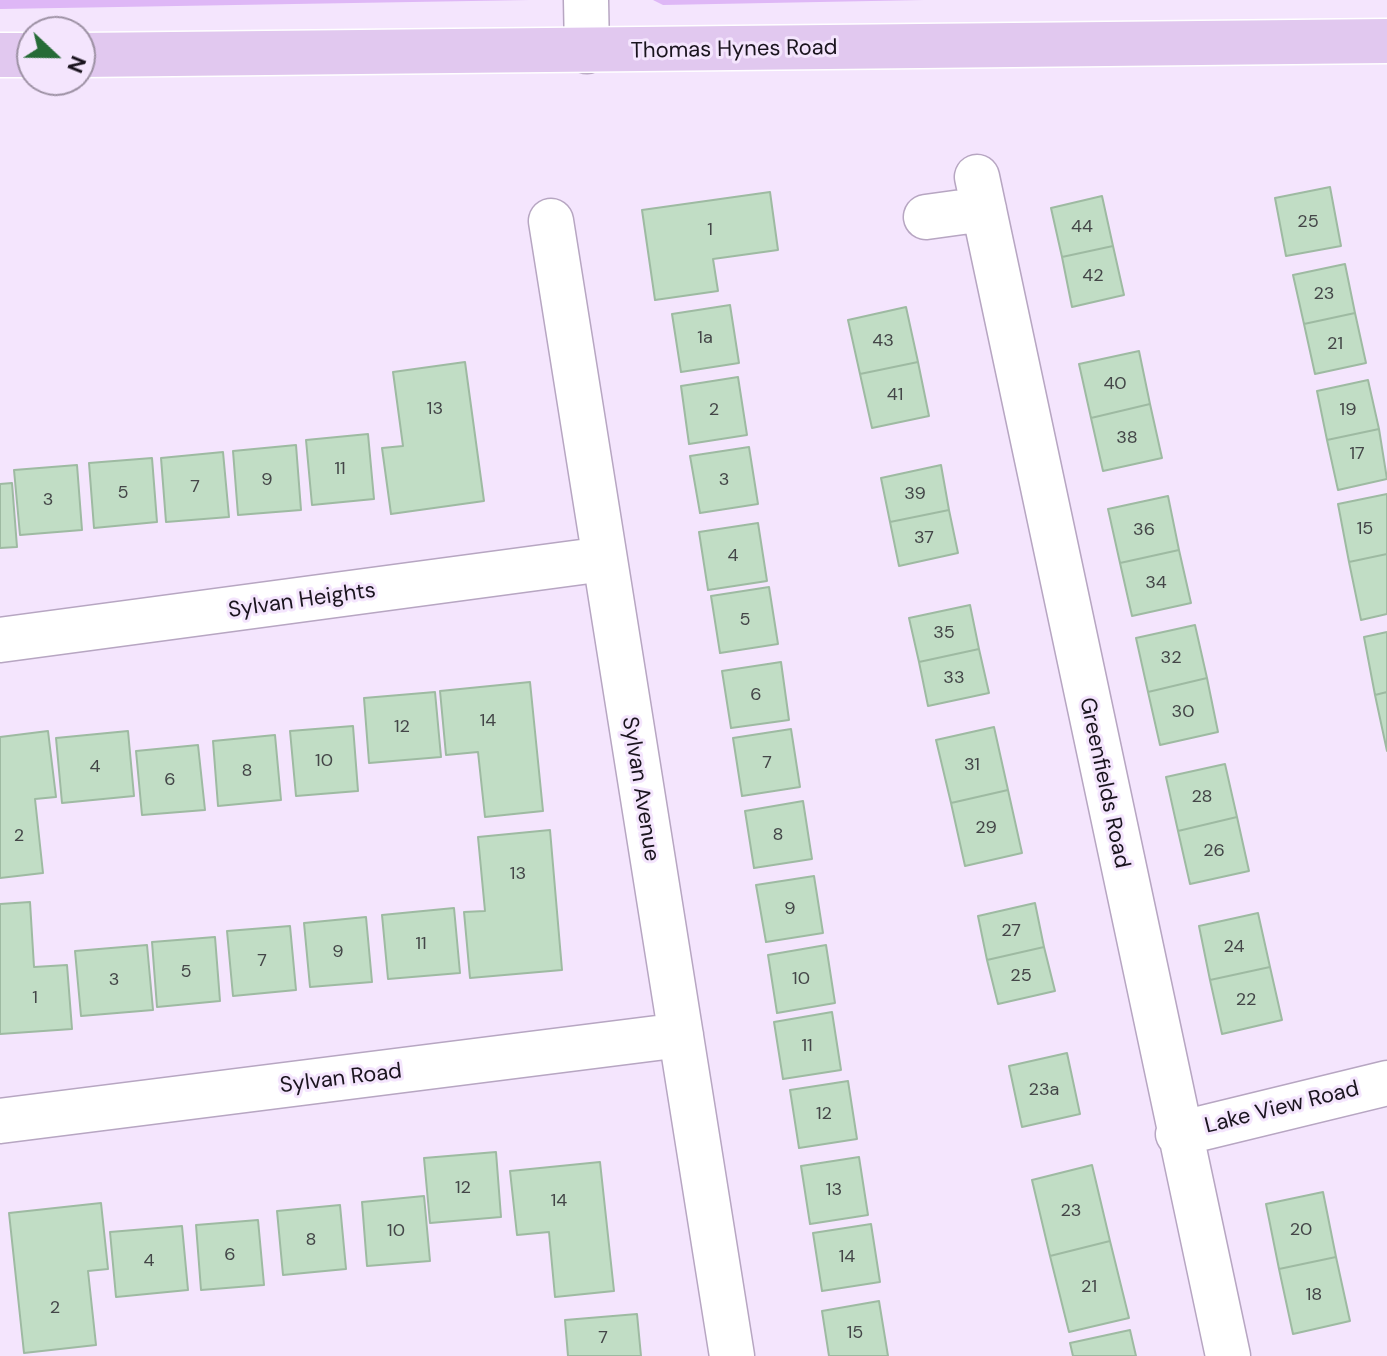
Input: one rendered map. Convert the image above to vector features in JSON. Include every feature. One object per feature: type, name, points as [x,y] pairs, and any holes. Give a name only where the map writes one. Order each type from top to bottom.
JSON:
[{"type":"main road","name":"Thomas Hynes Road","points":[[96,55],[1387,41]]},
{"type":"street","points":[[586,0],[587,51]]},
{"type":"street","name":"Greenfields Road","points":[[926,217],[981,193],[1178,1134],[1228,1356]]},
{"type":"street","name":"Sylvan Avenue","points":[[551,221],[732,1356]]},
{"type":"street","name":"Sylvan Heights","points":[[0,640],[604,559]]},
{"type":"street","name":"Sylvan Road","points":[[0,1121],[681,1035]]},
{"type":"street","name":"Lake View Road","points":[[1178,1134],[1387,1083]]},
{"type":"shaded area","points":[[0,0],[530,0],[0,9]]},
{"type":"shaded area","points":[[653,0],[924,0],[663,5]]},
{"type":"building","points":[[1330,187],[1341,246],[1286,256],[1275,198]]},
{"type":"building","points":[[770,192],[778,250],[713,259],[718,291],[655,300],[642,210]]},
{"type":"building","points":[[1102,196],[1113,246],[1062,257],[1051,208]]},
{"type":"building","points":[[1113,246],[1124,295],[1072,307],[1062,257]]},
{"type":"building","points":[[1345,264],[1355,313],[1304,324],[1293,275]]},
{"type":"building","points":[[730,305],[739,363],[681,372],[672,314]]},
{"type":"building","points":[[906,307],[918,362],[860,374],[848,320]]},
{"type":"building","points":[[1355,313],[1366,363],[1315,374],[1304,324]]},
{"type":"building","points":[[1139,351],[1150,404],[1091,418],[1079,364]]},
{"type":"building","points":[[465,362],[484,501],[391,514],[382,448],[403,446],[393,372]]},
{"type":"building","points":[[918,362],[929,416],[872,428],[860,374]]},
{"type":"building","points":[[738,377],[747,435],[689,444],[681,386]]},
{"type":"building","points":[[1368,380],[1379,429],[1327,440],[1317,391]]},
{"type":"building","points":[[1150,404],[1162,458],[1103,471],[1091,418]]},
{"type":"building","points":[[1379,429],[1387,479],[1338,490],[1327,440]]},
{"type":"building","points":[[368,434],[374,499],[312,505],[306,440]]},
{"type":"building","points":[[296,445],[301,510],[238,515],[233,451]]},
{"type":"building","points":[[749,447],[758,504],[700,513],[690,456]]},
{"type":"building","points":[[223,452],[229,517],[166,522],[161,458]]},
{"type":"building","points":[[152,458],[157,522],[94,528],[89,463]]},
{"type":"building","points":[[77,465],[82,530],[20,535],[14,470]]},
{"type":"building","points":[[941,465],[949,510],[890,522],[881,478]]},
{"type":"building","points":[[12,483],[17,547],[0,548],[0,484]]},
{"type":"building","points":[[1387,494],[1387,554],[1349,562],[1338,504]]},
{"type":"building","points":[[1168,496],[1179,550],[1120,563],[1108,509]]},
{"type":"building","points":[[949,510],[958,553],[899,566],[890,522]]},
{"type":"building","points":[[758,523],[767,581],[708,590],[699,532]]},
{"type":"building","points":[[1179,550],[1191,603],[1132,616],[1120,563]]},
{"type":"building","points":[[1387,554],[1387,614],[1361,620],[1349,562]]},
{"type":"building","points":[[769,587],[778,644],[720,653],[711,596]]},
{"type":"building","points":[[970,605],[979,649],[919,662],[909,618]]},
{"type":"building","points":[[1195,625],[1207,678],[1148,692],[1136,638]]},
{"type":"building","points":[[1387,632],[1387,692],[1375,695],[1364,637]]},
{"type":"building","points":[[979,649],[989,693],[928,706],[919,662]]},
{"type":"building","points":[[781,662],[789,720],[731,728],[722,671]]},
{"type":"building","points":[[1207,678],[1218,732],[1160,745],[1148,692]]},
{"type":"building","points":[[530,682],[543,811],[485,817],[478,752],[446,755],[440,691]]},
{"type":"building","points":[[435,692],[441,757],[369,763],[364,698]]},
{"type":"building","points":[[1387,692],[1387,751],[1375,695]]},
{"type":"building","points":[[353,726],[358,791],[296,796],[290,731]]},
{"type":"building","points":[[994,727],[1008,790],[951,803],[936,740]]},
{"type":"building","points":[[791,729],[800,787],[742,796],[733,738]]},
{"type":"building","points":[[48,731],[56,797],[35,799],[43,873],[0,878],[0,737]]},
{"type":"building","points":[[128,731],[134,796],[62,803],[56,738]]},
{"type":"building","points":[[275,735],[281,800],[218,806],[213,741]]},
{"type":"building","points":[[198,745],[205,810],[142,815],[136,751]]},
{"type":"building","points":[[1225,764],[1237,817],[1178,831],[1166,777]]},
{"type":"building","points":[[1008,790],[1022,853],[965,866],[951,803]]},
{"type":"building","points":[[803,801],[812,859],[754,868],[745,811]]},
{"type":"building","points":[[1237,817],[1249,871],[1190,884],[1178,831]]},
{"type":"building","points":[[550,830],[562,970],[470,978],[464,912],[485,911],[478,837]]},
{"type":"building","points":[[814,876],[823,933],[766,942],[756,885]]},
{"type":"building","points":[[30,902],[34,967],[67,965],[72,1029],[0,1034],[0,904]]},
{"type":"building","points":[[1035,903],[1044,947],[987,960],[978,916]]},
{"type":"building","points":[[454,908],[460,973],[388,979],[382,915]]},
{"type":"building","points":[[1258,913],[1270,967],[1210,980],[1199,926]]},
{"type":"building","points":[[366,917],[372,982],[310,987],[304,923]]},
{"type":"building","points":[[290,926],[296,990],[233,996],[227,931]]},
{"type":"building","points":[[215,937],[220,1001],[157,1007],[152,942]]},
{"type":"building","points":[[147,945],[153,1010],[81,1016],[75,951]]},
{"type":"building","points":[[826,945],[835,1003],[777,1013],[768,955]]},
{"type":"building","points":[[1044,947],[1055,991],[998,1004],[987,960]]},
{"type":"building","points":[[1270,967],[1282,1020],[1222,1034],[1210,980]]},
{"type":"building","points":[[832,1012],[841,1070],[783,1079],[774,1022]]},
{"type":"building","points":[[1067,1053],[1080,1114],[1022,1127],[1009,1066]]},
{"type":"building","points":[[848,1081],[857,1139],[799,1148],[790,1090]]},
{"type":"building","points":[[496,1152],[501,1217],[430,1223],[424,1158]]},
{"type":"building","points":[[859,1157],[868,1215],[810,1224],[801,1166]]},
{"type":"building","points":[[600,1162],[614,1291],[555,1297],[549,1232],[517,1235],[510,1171]]},
{"type":"building","points":[[1092,1165],[1110,1241],[1050,1256],[1032,1180]]},
{"type":"building","points":[[1323,1192],[1336,1257],[1279,1269],[1266,1204]]},
{"type":"building","points":[[424,1196],[430,1261],[367,1266],[362,1202]]},
{"type":"building","points":[[101,1203],[108,1269],[88,1271],[96,1345],[24,1353],[9,1213]]},
{"type":"building","points":[[340,1205],[346,1269],[283,1275],[277,1211]]},
{"type":"building","points":[[258,1220],[264,1285],[201,1290],[196,1225]]},
{"type":"building","points":[[871,1224],[880,1282],[822,1291],[813,1233]]},
{"type":"building","points":[[182,1226],[188,1290],[116,1297],[110,1232]]},
{"type":"building","points":[[1110,1241],[1129,1318],[1069,1332],[1050,1256]]},
{"type":"building","points":[[1336,1257],[1350,1321],[1293,1334],[1279,1269]]},
{"type":"building","points":[[879,1301],[888,1356],[829,1356],[822,1311]]},
{"type":"building","points":[[637,1314],[641,1356],[568,1356],[565,1320]]},
{"type":"building","points":[[1130,1330],[1136,1356],[1073,1356],[1070,1343]]}]
